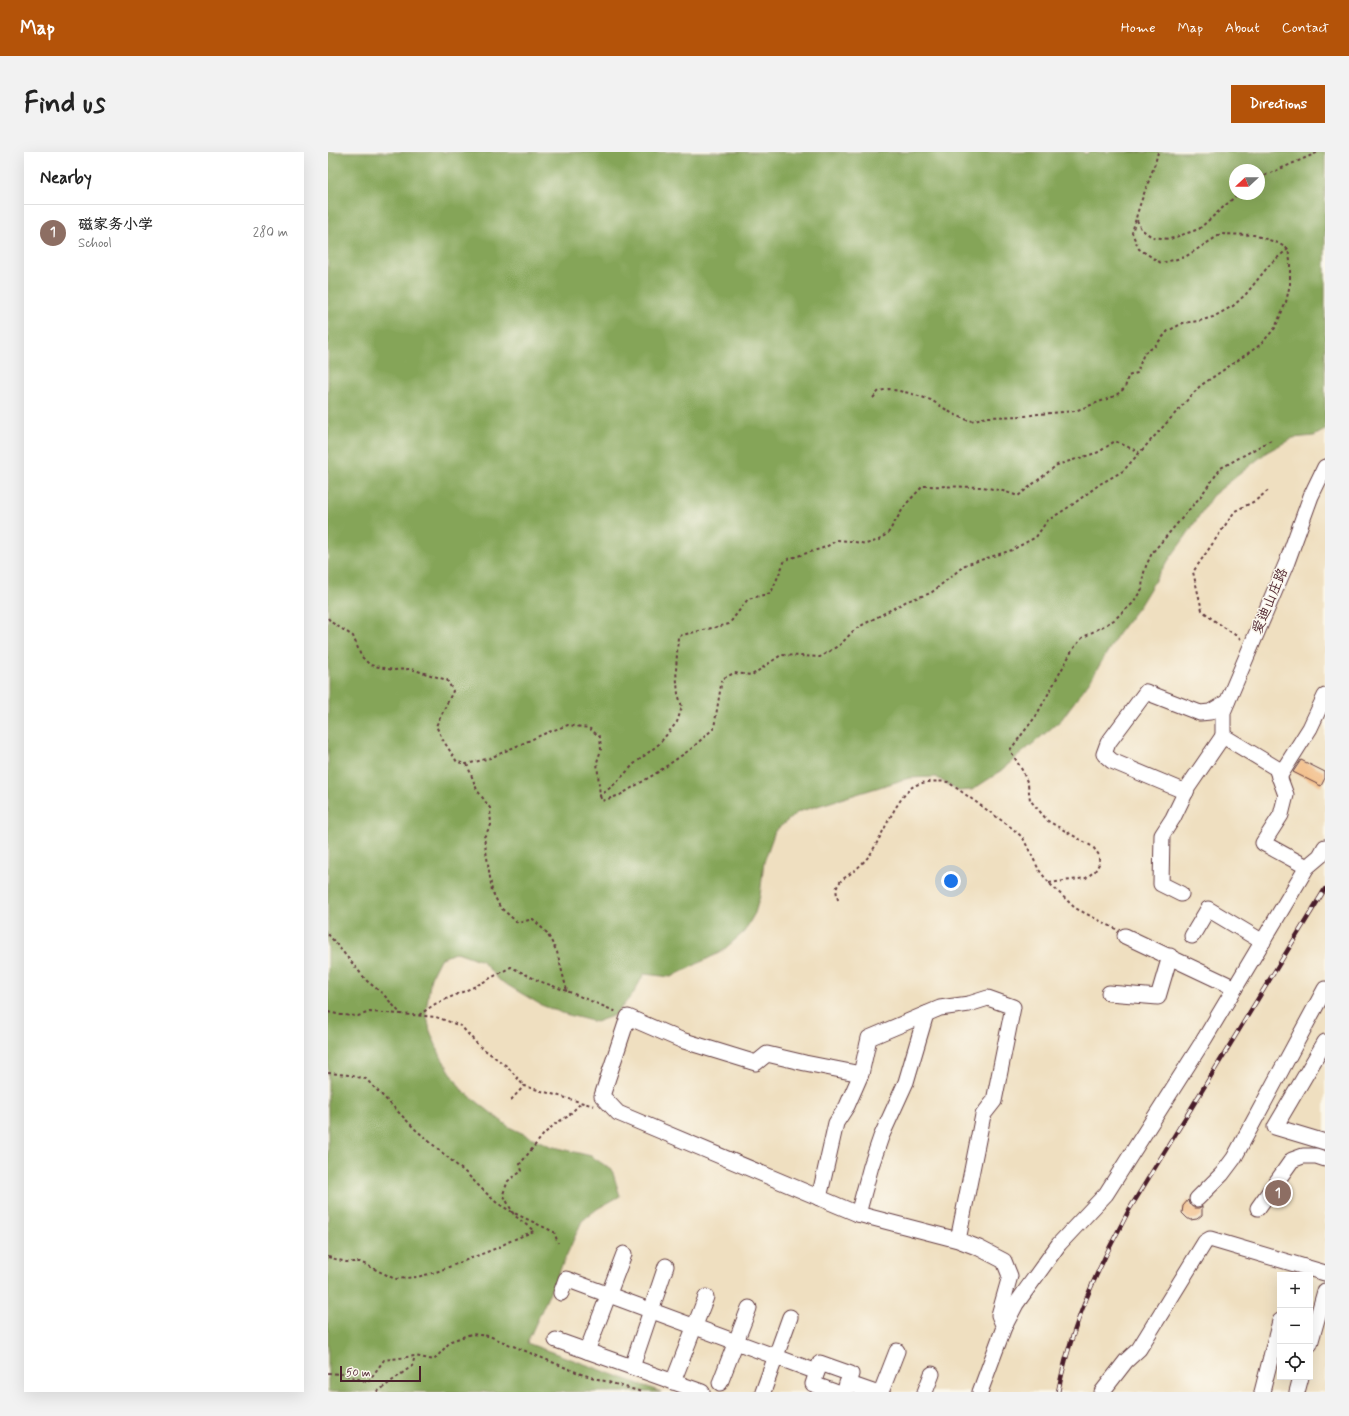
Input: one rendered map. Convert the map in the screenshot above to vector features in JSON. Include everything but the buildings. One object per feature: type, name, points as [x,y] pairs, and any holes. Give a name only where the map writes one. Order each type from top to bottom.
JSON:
[{"type":"street","name":"爱迪山庄路","points":[[1223,736],[1223,712],[1287,562],[1311,496],[1325,467]]},
{"type":"street","points":[[1186,792],[1112,761],[1104,754],[1108,743],[1146,692],[1200,713],[1210,712],[1227,702]]},
{"type":"street","points":[[1279,777],[1310,728],[1325,696]]},
{"type":"street","points":[[1181,894],[1161,884],[1162,835],[1173,818],[1186,792],[1223,736],[1276,768],[1286,795],[1281,815],[1263,843],[1308,867]]},
{"type":"street","points":[[980,1392],[1004,1327],[1016,1304],[1059,1244],[1106,1194],[1201,1044],[1308,867],[1320,856],[1325,847]]},
{"type":"street","points":[[1192,936],[1208,908],[1263,942]]},
{"type":"street","points":[[1125,936],[1235,988]]},
{"type":"street","points":[[1109,993],[1158,997],[1170,956]]},
{"type":"street","points":[[1197,1199],[1222,1174],[1234,1158],[1325,989]]},
{"type":"street","points":[[819,1198],[836,1123],[847,1106],[861,1074],[869,1038],[940,1008],[968,1004],[988,998],[1013,1007],[994,1101],[983,1115],[958,1240]]},
{"type":"street","points":[[858,1214],[871,1166],[881,1137],[906,1082],[926,1014]]},
{"type":"street","points":[[861,1074],[805,1064],[767,1054],[756,1063],[681,1040],[628,1017],[602,1096],[618,1113],[819,1198],[858,1214],[958,1240],[979,1248],[1004,1261],[1010,1276],[998,1315],[1004,1327]]},
{"type":"street","points":[[1325,1042],[1275,1127],[1325,1142]]},
{"type":"street","points":[[1258,1208],[1292,1160],[1303,1156],[1316,1156],[1325,1159]]},
{"type":"street","points":[[1108,1388],[1126,1360],[1139,1349],[1205,1242],[1210,1240],[1293,1270],[1325,1273]]},
{"type":"street","points":[[587,1351],[624,1254]]},
{"type":"street","points":[[632,1367],[666,1266]]},
{"type":"street","points":[[560,1293],[566,1279],[816,1372]]},
{"type":"street","points":[[1313,1333],[1325,1291]]},
{"type":"street","points":[[673,1382],[706,1297]]},
{"type":"street","points":[[720,1383],[749,1308]]},
{"type":"street","points":[[763,1392],[790,1317]]},
{"type":"street","points":[[1262,1392],[1277,1333]]},
{"type":"street","points":[[556,1340],[702,1392]]},
{"type":"street","points":[[882,1392],[897,1351]]},
{"type":"street","points":[[829,1391],[813,1384],[820,1363],[851,1374],[846,1388],[873,1392]]},
{"type":"street","points":[[925,1392],[932,1374]]},
{"type":"street","points":[[1297,1392],[1300,1380]]},
{"type":"path","points":[[328,618],[330,622],[353,636],[361,656],[370,665],[393,670],[411,669],[447,680],[453,691],[436,726],[443,740],[458,762],[467,764],[490,758],[546,733],[568,725],[589,728],[600,737],[601,750],[598,762],[600,796],[602,801],[620,795],[691,749],[714,728],[722,679],[734,673],[752,675],[781,655],[820,657],[841,644],[854,629],[907,601],[931,593],[965,565],[1012,550],[1036,537],[1047,521],[1072,506],[1100,484],[1123,471],[1200,386],[1260,345],[1275,328],[1286,302],[1290,284],[1290,261],[1288,249],[1278,243],[1254,235],[1221,234],[1185,257],[1160,263],[1139,249],[1132,233],[1140,201],[1155,165],[1158,152]]},
{"type":"path","points":[[1265,175],[1319,152]]},
{"type":"path","points":[[1136,218],[1141,229],[1152,237],[1170,239],[1199,229],[1231,200]]},
{"type":"path","points":[[873,398],[879,391],[889,389],[909,393],[931,400],[954,414],[970,421],[986,417],[1025,416],[1075,411],[1098,403],[1115,396],[1125,388],[1128,376],[1137,373],[1144,353],[1154,347],[1168,331],[1183,323],[1213,317],[1233,306],[1246,294],[1271,263],[1288,249]]},
{"type":"path","points":[[1049,883],[1086,878],[1095,871],[1099,864],[1099,855],[1093,847],[1048,821],[1030,800],[1028,784],[1022,770],[1010,750],[1036,716],[1073,649],[1082,638],[1114,620],[1132,604],[1142,589],[1143,576],[1152,553],[1200,497],[1221,468],[1273,439]]},
{"type":"path","points":[[600,796],[616,783],[634,764],[659,744],[677,722],[682,707],[678,694],[676,671],[678,636],[729,624],[748,598],[772,593],[785,560],[826,547],[837,540],[850,540],[866,544],[879,540],[888,533],[906,504],[923,486],[983,487],[1018,496],[1057,466],[1099,452],[1115,441],[1139,452]]},
{"type":"path","points":[[1251,645],[1212,619],[1202,610],[1193,572],[1235,511],[1255,501],[1270,489]]},
{"type":"path","points":[[467,764],[477,790],[490,808],[492,825],[484,837],[492,891],[500,907],[518,923],[533,919],[547,933],[557,952],[567,991]]},
{"type":"path","points":[[838,900],[836,892],[837,886],[842,879],[865,861],[874,849],[884,827],[906,795],[914,787],[935,781],[948,782],[1012,828],[1023,838],[1039,870],[1049,883],[1075,908],[1112,926],[1125,936]]},
{"type":"path","points":[[328,934],[367,981],[383,994],[401,1014]]},
{"type":"path","points":[[419,1015],[435,1004],[476,986],[510,968],[628,1017]]},
{"type":"path","points":[[328,1012],[341,1015],[358,1016],[370,1012],[436,1017],[461,1026],[478,1045],[508,1067],[524,1086],[596,1107]]},
{"type":"path","points":[[328,1073],[349,1075],[366,1079],[416,1130],[467,1174],[497,1203],[512,1212],[554,1232],[558,1243]]},
{"type":"path","points":[[511,1100],[524,1086]]},
{"type":"path","points":[[328,1257],[346,1262],[360,1262],[395,1279],[436,1272],[497,1248],[534,1231],[514,1215],[503,1194],[508,1181],[522,1171],[520,1164],[544,1134],[556,1123],[567,1117],[581,1103]]},
{"type":"path","points":[[328,1373],[342,1374],[368,1382],[384,1360],[415,1356],[434,1360],[451,1341],[471,1334],[488,1336],[581,1374],[642,1392]]},
{"type":"path","points":[[377,1392],[412,1366],[415,1356]]},
{"type":"green space","points":[[328,152],[1082,152],[1086,154],[1089,152],[1325,152],[1325,430],[1314,436],[1293,438],[1267,452],[1212,496],[1160,572],[1140,605],[1118,634],[1092,678],[1061,720],[998,773],[972,790],[958,791],[936,777],[909,778],[798,812],[775,831],[764,862],[760,896],[755,913],[744,932],[721,952],[671,977],[644,974],[633,994],[615,1015],[596,1022],[565,1014],[541,1005],[499,980],[482,961],[457,952],[440,959],[431,977],[426,1011],[430,1031],[441,1057],[461,1089],[509,1127],[550,1146],[591,1156],[612,1170],[620,1196],[597,1209],[582,1221],[527,1343],[661,1392],[328,1392]]},
{"type":"railway","points":[[1058,1392],[1066,1358],[1083,1307],[1104,1259],[1129,1210],[1325,889]]},
{"type":"place","name":"磁家务小学","points":[[1278,1193]]}]
